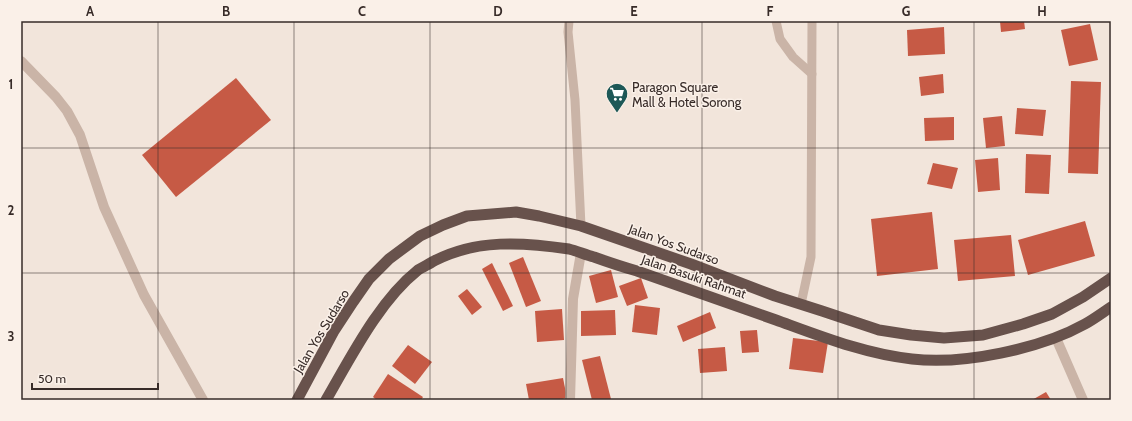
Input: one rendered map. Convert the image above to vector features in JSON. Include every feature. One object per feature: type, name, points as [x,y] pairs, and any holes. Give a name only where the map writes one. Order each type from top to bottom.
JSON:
[{"type":"highway","name":"Jalan Yos Sudarso","points":[[297,400],[334,331],[352,302],[365,285],[389,259],[420,236],[467,216],[516,212],[581,226],[691,264],[775,296],[879,330],[911,335],[944,338],[983,335],[1023,324],[1052,314],[1083,297],[1111,278]]},
{"type":"highway","name":"Jalan Basuki Rahmat","points":[[326,400],[361,340],[390,297],[419,269],[443,257],[472,247],[496,244],[525,244],[571,250],[682,286],[842,344],[885,355],[920,360],[974,358],[1009,352],[1056,338],[1085,324],[1111,307]]},
{"type":"street","points":[[21,60],[56,97],[67,111],[80,134],[104,207],[144,295],[202,400]]},
{"type":"street","points":[[570,400],[573,299],[581,253]]},
{"type":"street","points":[[1056,338],[1083,400]]},
{"type":"lane","points":[[569,21],[568,32],[575,100],[581,226]]},
{"type":"lane","points":[[776,21],[780,39],[793,57],[812,74]]},
{"type":"lane","points":[[801,304],[811,257],[812,21]]},
{"type":"building","points":[[1000,21],[1024,21],[1025,29],[1001,32]]},
{"type":"building","points":[[1090,24],[1098,60],[1069,66],[1061,30]]},
{"type":"building","points":[[944,27],[945,54],[908,56],[907,30]]},
{"type":"building","points":[[943,74],[944,93],[921,96],[919,77]]},
{"type":"building","points":[[236,78],[271,120],[176,197],[142,155]]},
{"type":"building","points":[[1071,81],[1101,82],[1098,174],[1068,173]]},
{"type":"building","points":[[1017,108],[1046,110],[1043,136],[1015,134]]},
{"type":"building","points":[[1002,116],[1005,146],[986,148],[983,118]]},
{"type":"building","points":[[954,117],[954,140],[925,141],[924,118]]},
{"type":"building","points":[[1026,154],[1051,155],[1049,194],[1025,193]]},
{"type":"building","points":[[998,158],[1000,190],[978,192],[975,160]]},
{"type":"building","points":[[933,163],[958,168],[952,189],[927,184]]},
{"type":"building","points":[[932,212],[938,269],[877,276],[871,219]]},
{"type":"building","points":[[1085,221],[1095,256],[1028,275],[1018,240]]},
{"type":"building","points":[[1011,235],[1015,276],[958,281],[954,240]]},
{"type":"building","points":[[523,257],[541,301],[526,307],[509,263]]},
{"type":"building","points":[[492,263],[513,306],[503,311],[482,269]]},
{"type":"building","points":[[611,270],[618,297],[596,303],[589,276]]},
{"type":"building","points":[[641,278],[648,298],[627,306],[619,286]]},
{"type":"building","points":[[467,289],[482,307],[472,315],[458,296]]},
{"type":"building","points":[[635,305],[660,308],[657,335],[632,332]]},
{"type":"building","points":[[562,309],[564,340],[537,342],[535,311]]},
{"type":"building","points":[[615,310],[616,335],[581,336],[581,311]]},
{"type":"building","points":[[710,312],[716,328],[683,342],[677,326]]},
{"type":"building","points":[[757,330],[759,352],[742,353],[740,331]]},
{"type":"building","points":[[793,338],[828,342],[823,373],[789,369]]},
{"type":"building","points":[[408,345],[432,362],[415,384],[392,366]]},
{"type":"building","points":[[725,347],[727,371],[700,373],[698,349]]},
{"type":"building","points":[[600,356],[611,399],[592,400],[582,360]]},
{"type":"building","points":[[388,374],[423,397],[421,400],[377,400],[373,397]]},
{"type":"building","points":[[563,378],[567,398],[558,400],[529,400],[526,384]]},
{"type":"building","points":[[1046,392],[1051,400],[1032,400]]},
{"type":"place","name":"Paragon Square Mall & Hotel Sorong","points":[[617,114]]}]
